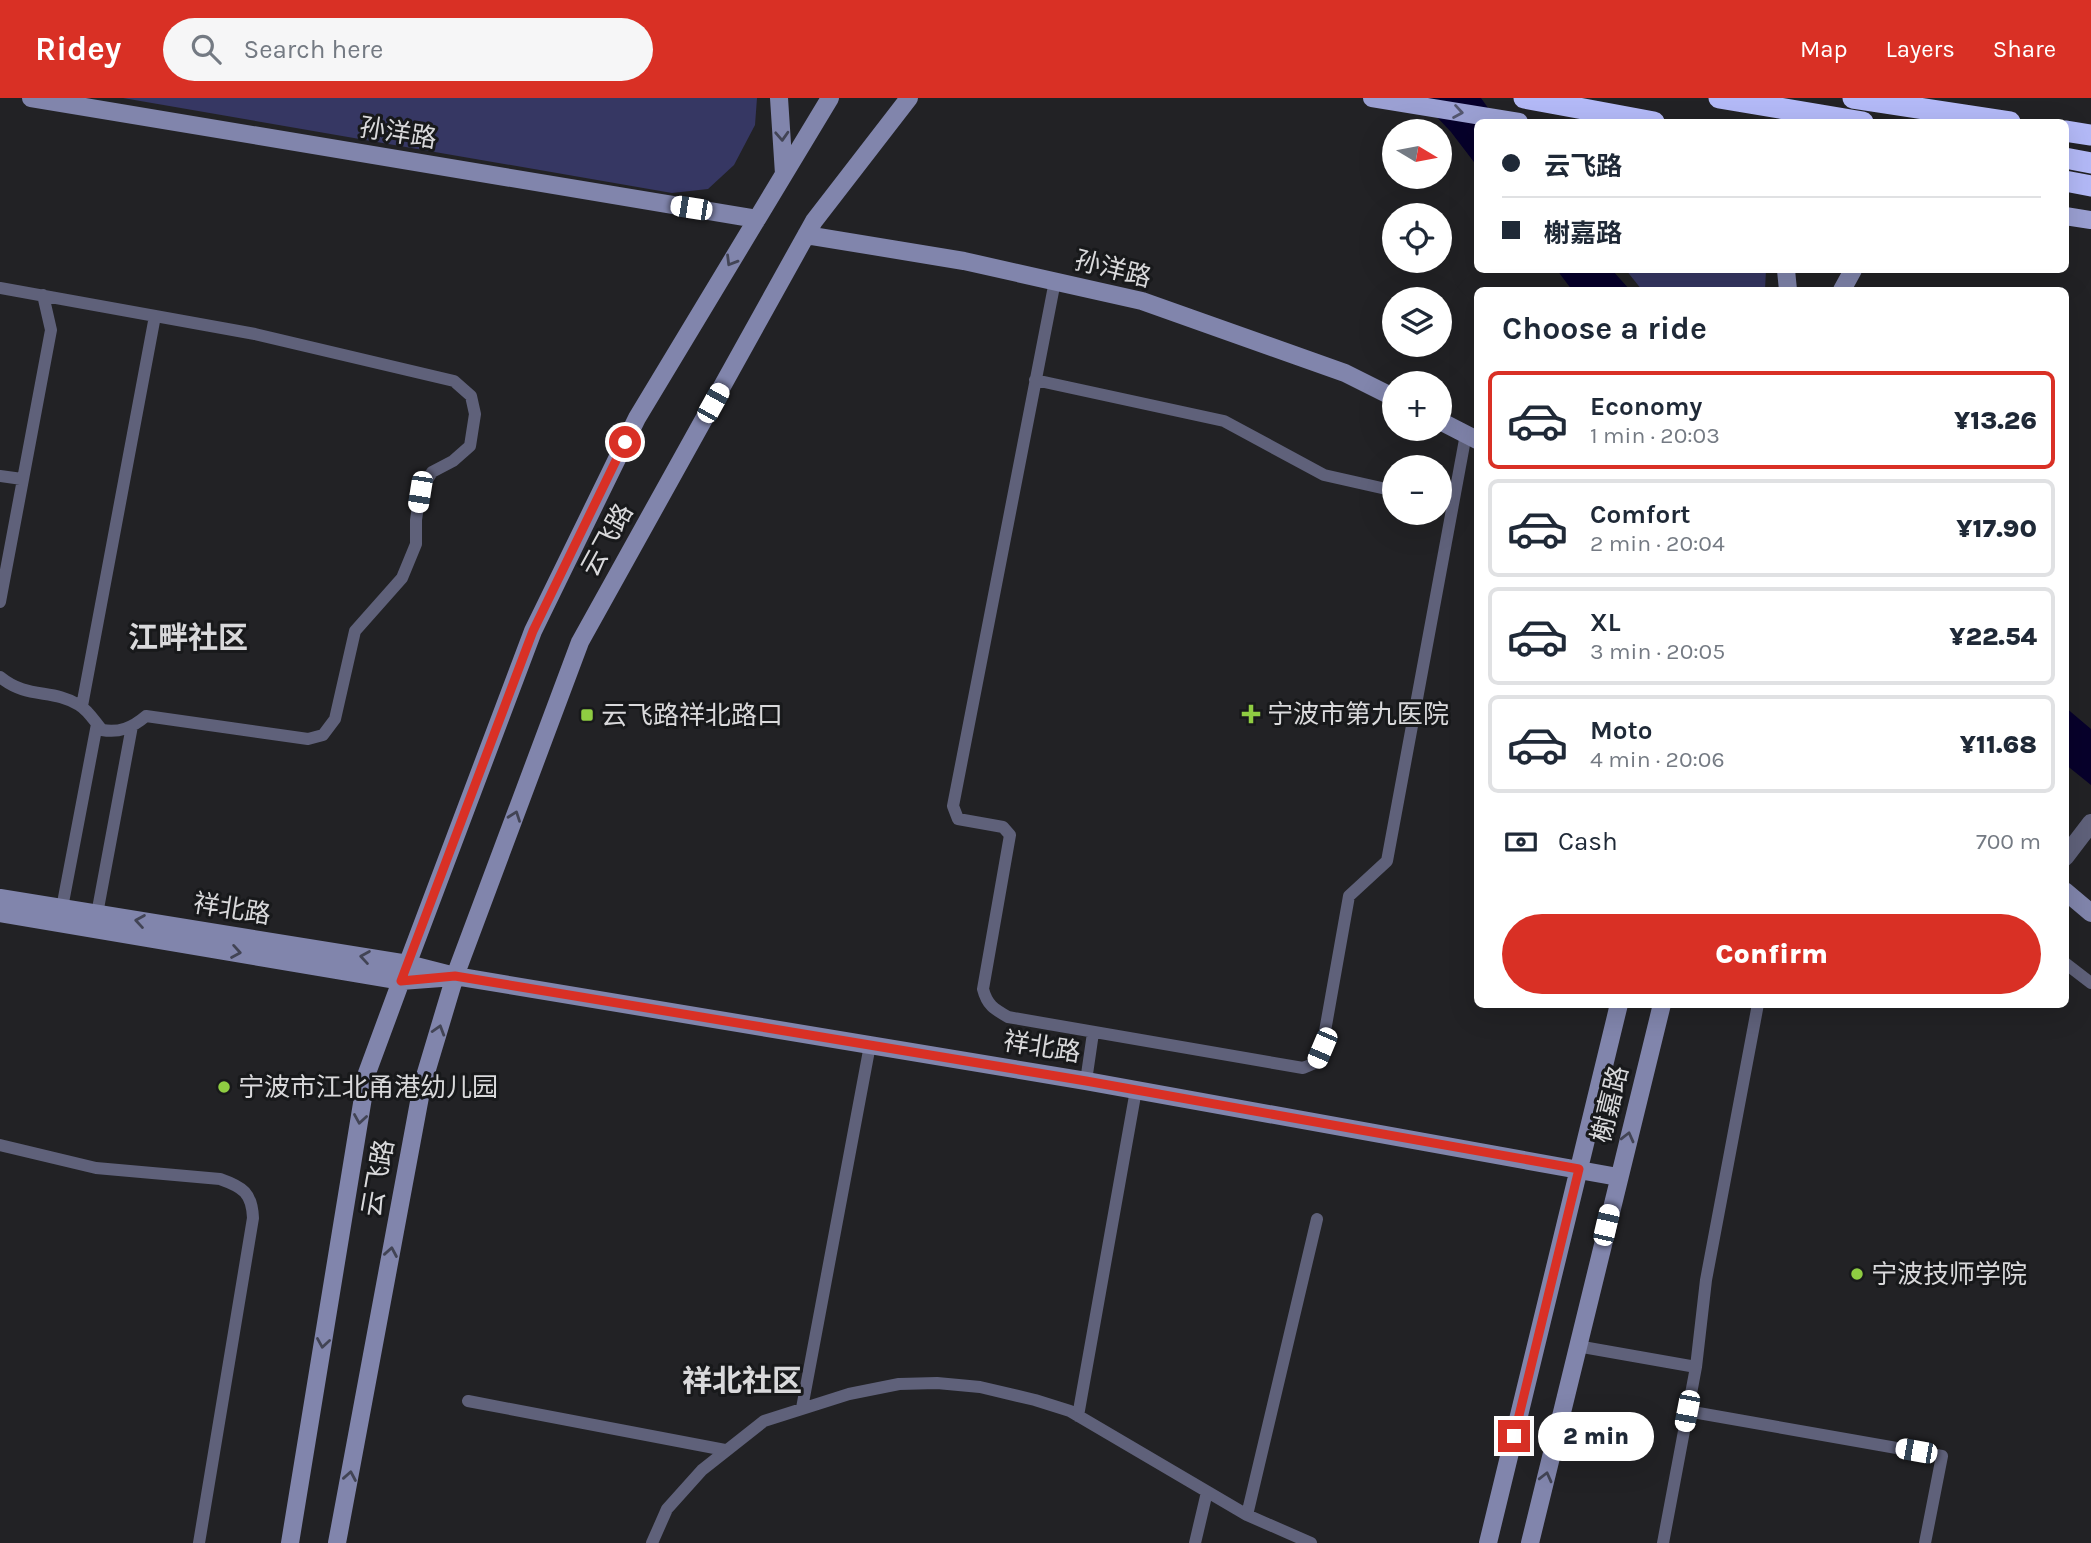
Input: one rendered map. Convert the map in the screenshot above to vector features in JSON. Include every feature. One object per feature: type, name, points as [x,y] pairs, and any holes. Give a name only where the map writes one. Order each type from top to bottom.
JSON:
[{"type":"highway","points":[[1524,98],[1638,119]]},
{"type":"highway","points":[[1719,98],[1845,119]]},
{"type":"highway","points":[[1853,98],[1990,119]]},
{"type":"highway","points":[[2069,132],[2091,135]]},
{"type":"highway","points":[[2069,159],[2091,163]]},
{"type":"highway","points":[[2069,182],[2091,186]]},
{"type":"main road","name":"孙洋路","points":[[32,98],[757,219]]},
{"type":"main road","points":[[779,98],[784,174]]},
{"type":"main road","name":"云飞路","points":[[290,1543],[367,1073],[401,981],[533,631],[637,418],[830,98]]},
{"type":"main road","name":"云飞路","points":[[337,1543],[422,1086],[455,976],[580,642],[814,221],[908,98]]},
{"type":"main road","points":[[1371,98],[1501,119]]},
{"type":"main road","points":[[2069,217],[2091,220]]},
{"type":"main road","name":"孙洋路","points":[[806,235],[964,261],[1142,301],[1345,373],[1382,392]]},
{"type":"main road","points":[[1452,427],[1472,437]]},
{"type":"main road","points":[[2069,894],[2091,913]]},
{"type":"main road","name":"祥北路","points":[[0,898],[408,964],[455,976],[1086,1081],[1618,1177]]},
{"type":"main road","name":"祥北路","points":[[0,913],[401,981],[455,976]]},
{"type":"main road","name":"榭嘉路","points":[[1488,1543],[1618,1008]]},
{"type":"main road","name":"榭嘉路","points":[[1530,1543],[1661,1008]]},
{"type":"street","points":[[2069,852],[2091,823]]},
{"type":"lane","points":[[1055,281],[953,806],[958,819],[1003,827],[1010,835],[983,989],[985,1000],[991,1007],[1008,1017],[1303,1068],[1315,1063],[1322,1048],[1349,896],[1387,861],[1454,500],[1472,437]]},
{"type":"lane","points":[[0,288],[256,334],[454,381],[471,396],[475,414],[470,446],[453,461],[432,471],[420,492],[416,544],[407,567],[402,578],[355,631],[335,719],[323,735],[308,739],[146,716],[132,726],[114,732],[102,730],[82,706],[62,697],[22,691],[0,677]]},
{"type":"lane","points":[[0,602],[51,330],[43,295]]},
{"type":"lane","points":[[82,706],[155,316]]},
{"type":"lane","points":[[1035,380],[1224,421],[1324,475],[1382,488]]},
{"type":"lane","points":[[0,476],[22,479]]},
{"type":"lane","points":[[62,908],[97,724]]},
{"type":"lane","points":[[97,914],[132,726]]},
{"type":"lane","points":[[2069,966],[2091,983]]},
{"type":"lane","points":[[1663,1543],[1696,1367],[1706,1280],[1757,1008]]},
{"type":"lane","points":[[1086,1081],[1093,1033]]},
{"type":"lane","points":[[802,1408],[870,1045]]},
{"type":"lane","points":[[1078,1416],[1136,1090]]},
{"type":"lane","points":[[0,1144],[96,1168],[220,1179],[237,1185],[247,1193],[253,1206],[253,1218],[199,1543]]},
{"type":"lane","points":[[1247,1515],[1317,1219]]},
{"type":"lane","points":[[1577,1346],[1696,1367]]},
{"type":"lane","points":[[652,1543],[667,1509],[702,1470],[764,1421],[849,1394],[899,1384],[937,1383],[980,1387],[1070,1411],[1247,1515],[1311,1543]]},
{"type":"lane","points":[[468,1401],[725,1450]]},
{"type":"lane","points":[[1687,1411],[1942,1455],[1925,1543]]},
{"type":"lane","points":[[1195,1543],[1207,1492]]},
{"type":"shaded area","points":[[123,98],[757,98],[755,125],[734,165],[708,189],[672,193]]},
{"type":"shaded area","points":[[1419,98],[1481,98],[1496,119],[1474,119],[1474,162],[1452,133],[1452,119],[1439,119]]},
{"type":"shaded area","points":[[1559,273],[1615,273],[1627,287],[1570,287]]},
{"type":"shaded area","points":[[1628,273],[1766,273],[1765,287],[1640,287]]},
{"type":"shaded area","points":[[2069,710],[2091,729],[2091,785],[2069,767]]},
{"type":"place","name":"宁波市第九医院","points":[[1251,714]]},
{"type":"place","name":"云飞路祥北路口","points":[[587,715]]},
{"type":"place","name":"宁波市江北甬港幼儿园","points":[[224,1087]]},
{"type":"place","name":"宁波技师学院","points":[[1857,1274]]},
{"type":"district","name":"江畔社区","points":[[188,638]]},
{"type":"district","name":"祥北社区","points":[[742,1381]]},
{"type":"route","points":[[625,442],[533,631],[401,981],[455,976],[1086,1081],[1579,1169],[1514,1436]]}]
